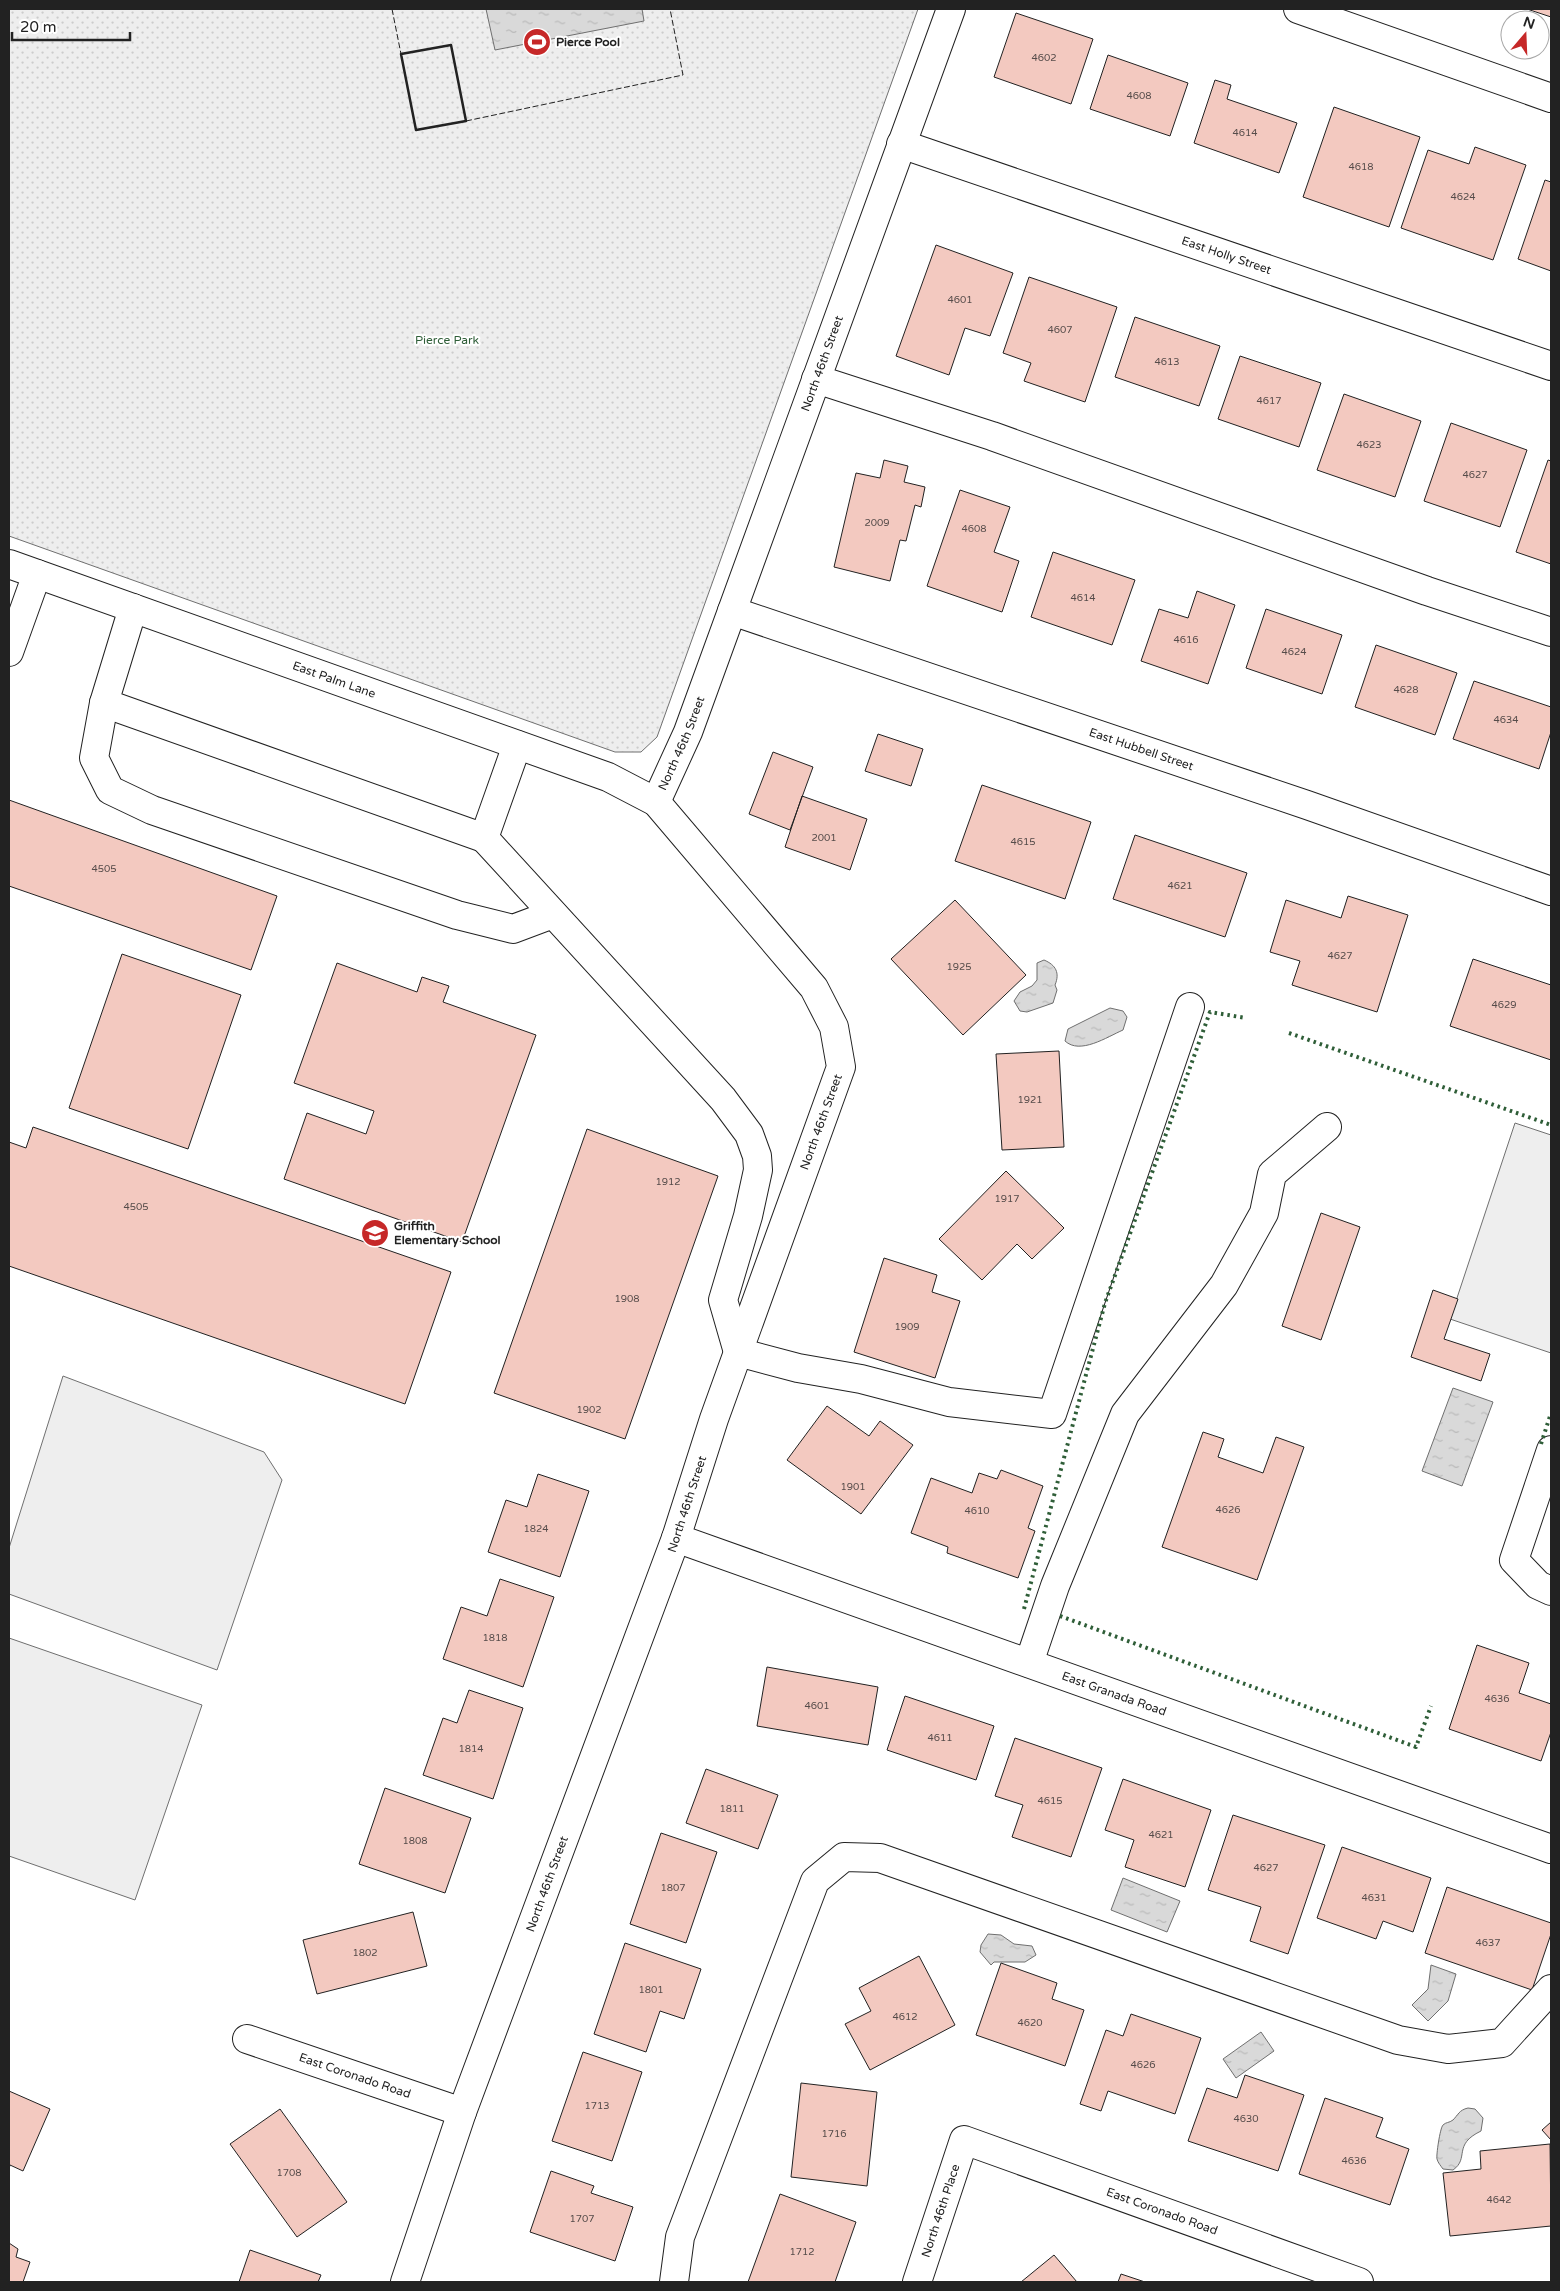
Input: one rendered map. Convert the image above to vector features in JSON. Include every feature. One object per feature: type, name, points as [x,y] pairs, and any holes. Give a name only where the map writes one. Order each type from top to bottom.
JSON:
[{"type":"street","name":"North 46th Street","points":[[405,2282],[462,2112],[676,1538],[738,1352],[841,1067],[834,1027],[814,988],[656,802],[688,732],[951,9]]},
{"type":"street","points":[[1298,9],[1551,98]]},
{"type":"street","name":"East Holly Street","points":[[901,144],[1551,366]]},
{"type":"street","points":[[816,379],[992,436],[1427,591],[1551,632]]},
{"type":"street","name":"East Palm Lane","points":[[9,564],[608,777],[656,802]]},
{"type":"street","points":[[9,652],[37,574]]},
{"type":"street","points":[[133,608],[104,703],[94,758],[110,790],[138,804],[457,915],[513,929],[554,914]]},
{"type":"street","name":"East Hubbell Street","points":[[732,611],[1298,802],[1551,891]]},
{"type":"street","points":[[104,703],[484,838],[723,1099],[749,1134],[757,1156],[758,1170],[748,1216],[723,1300],[738,1352],[798,1368],[860,1379],[949,1402],[1052,1414],[1190,1007]]},
{"type":"street","points":[[484,838],[517,745]]},
{"type":"street","points":[[1029,1663],[1055,1586],[1125,1414],[1224,1285],[1264,1214],[1272,1174],[1327,1126]]},
{"type":"street","points":[[1551,1450],[1514,1560],[1538,1585],[1551,1591]]},
{"type":"street","name":"East Granada Road","points":[[676,1538],[1551,1849]]},
{"type":"street","points":[[674,2282],[680,2237],[815,1882],[844,1856],[880,1858],[1398,2040],[1448,2050],[1502,2043],[1551,1989]]},
{"type":"street","name":"East Coronado Road","points":[[247,2039],[462,2112]]},
{"type":"street","name":"East Coronado Road","points":[[964,2140],[1359,2282]]},
{"type":"street","name":"North 46th Place","points":[[917,2282],[964,2140]]},
{"type":"green space","name":"Pierce Park","points":[[9,9],[918,9],[657,737],[641,752],[615,752],[9,536]]},
{"type":"green space","points":[[1515,1123],[1551,1135],[1551,1353],[1450,1319]]},
{"type":"green space","points":[[63,1376],[264,1452],[282,1480],[217,1670],[9,1594],[9,1548]]},
{"type":"green space","points":[[9,1638],[202,1705],[135,1900],[9,1856]]},
{"type":"water","points":[[486,9],[642,9],[644,21],[495,50]]},
{"type":"water","points":[[1044,960],[1054,967],[1057,973],[1055,985],[1057,990],[1053,1003],[1027,1012],[1020,1011],[1014,1001],[1020,992],[1032,986],[1037,980],[1037,963]]},
{"type":"water","points":[[1110,1008],[1123,1011],[1127,1017],[1123,1030],[1086,1046],[1071,1045],[1065,1041],[1068,1029]]},
{"type":"water","points":[[1453,1388],[1493,1402],[1462,1486],[1422,1471]]},
{"type":"water","points":[[1123,1878],[1180,1901],[1167,1932],[1111,1910]]},
{"type":"water","points":[[988,1934],[1001,1935],[1014,1944],[1032,1946],[1036,1955],[1025,1962],[994,1962],[991,1965],[980,1952],[981,1945]]},
{"type":"water","points":[[1431,1965],[1456,1974],[1448,2001],[1428,2021],[1412,2005],[1428,1989]]},
{"type":"water","points":[[1261,2032],[1274,2051],[1236,2078],[1223,2059]]},
{"type":"water","points":[[1468,2108],[1475,2109],[1483,2118],[1481,2131],[1467,2141],[1460,2161],[1453,2170],[1443,2169],[1437,2157],[1442,2127],[1453,2120],[1461,2111]]},
{"type":"building","points":[[1527,9],[1551,9],[1551,17],[1550,10]]},
{"type":"building","points":[[1016,13],[1093,39],[1071,104],[994,77]]},
{"type":"building","points":[[1108,55],[1188,83],[1170,136],[1090,109]]},
{"type":"building","points":[[1215,80],[1231,85],[1227,99],[1297,123],[1279,173],[1194,143]]},
{"type":"building","points":[[1334,107],[1420,137],[1389,227],[1303,197]]},
{"type":"building","points":[[1475,147],[1526,165],[1493,260],[1401,228],[1428,150],[1469,164]]},
{"type":"building","points":[[1545,180],[1551,182],[1551,271],[1518,259]]},
{"type":"building","points":[[936,245],[1013,273],[990,336],[965,328],[949,375],[896,356]]},
{"type":"building","points":[[1029,277],[1117,307],[1085,402],[1024,381],[1031,363],[1003,353]]},
{"type":"building","points":[[1135,317],[1220,346],[1199,406],[1115,377]]},
{"type":"building","points":[[1240,356],[1321,383],[1299,447],[1218,419]]},
{"type":"building","points":[[1344,394],[1421,421],[1395,497],[1317,470]]},
{"type":"building","points":[[1451,423],[1527,450],[1500,527],[1424,501]]},
{"type":"building","points":[[884,460],[908,466],[904,482],[925,487],[921,507],[915,505],[906,541],[900,540],[890,581],[834,567],[856,473],[880,478]]},
{"type":"building","points":[[1548,460],[1551,461],[1551,564],[1516,552]]},
{"type":"building","points":[[960,490],[1010,507],[994,552],[1019,561],[1002,612],[927,586]]},
{"type":"building","points":[[1053,552],[1135,580],[1112,645],[1031,617]]},
{"type":"building","points":[[1197,591],[1235,605],[1208,684],[1141,661],[1159,609],[1188,618]]},
{"type":"building","points":[[1266,609],[1342,635],[1322,694],[1246,668]]},
{"type":"building","points":[[1376,645],[1457,673],[1435,735],[1355,707]]},
{"type":"building","points":[[1474,681],[1551,707],[1551,732],[1539,769],[1453,739]]},
{"type":"building","points":[[878,734],[923,749],[911,786],[865,771]]},
{"type":"building","points":[[773,752],[813,767],[790,830],[749,814]]},
{"type":"building","points":[[982,785],[1091,822],[1065,899],[955,861]]},
{"type":"building","points":[[802,796],[867,819],[850,870],[785,847]]},
{"type":"building","points":[[9,800],[277,896],[251,970],[9,886]]},
{"type":"building","points":[[1135,835],[1247,873],[1225,937],[1113,899]]},
{"type":"building","points":[[1348,896],[1408,915],[1377,1012],[1292,985],[1300,961],[1270,952],[1286,900],[1341,918]]},
{"type":"building","points":[[955,900],[1026,975],[963,1035],[891,959]]},
{"type":"building","points":[[122,954],[241,995],[188,1149],[69,1108]]},
{"type":"building","points":[[1473,959],[1551,985],[1551,1060],[1450,1026]]},
{"type":"building","points":[[337,963],[417,992],[422,977],[449,986],[443,1002],[536,1035],[462,1242],[284,1179],[307,1113],[366,1134],[374,1111],[294,1083]]},
{"type":"building","points":[[1059,1051],[1064,1147],[1002,1150],[996,1054]]},
{"type":"building","points":[[33,1127],[451,1272],[405,1404],[9,1266],[9,1142],[26,1148]]},
{"type":"building","points":[[587,1129],[718,1176],[625,1439],[494,1393]]},
{"type":"building","points":[[1006,1171],[1064,1228],[1032,1259],[1017,1244],[982,1280],[939,1239]]},
{"type":"building","points":[[1321,1213],[1360,1227],[1321,1340],[1282,1326]]},
{"type":"building","points":[[884,1258],[937,1275],[932,1292],[960,1301],[935,1378],[854,1352]]},
{"type":"building","points":[[1433,1290],[1458,1299],[1444,1339],[1490,1354],[1481,1381],[1411,1357]]},
{"type":"building","points":[[827,1406],[869,1436],[880,1421],[913,1445],[861,1514],[787,1460]]},
{"type":"building","points":[[1203,1432],[1224,1439],[1218,1457],[1263,1473],[1276,1437],[1304,1447],[1257,1580],[1162,1547]]},
{"type":"building","points":[[1001,1470],[1043,1486],[1028,1528],[1035,1531],[1018,1578],[947,1553],[948,1547],[911,1533],[931,1478],[972,1493],[979,1473],[997,1479]]},
{"type":"building","points":[[538,1474],[589,1491],[560,1577],[488,1552],[506,1500],[527,1507]]},
{"type":"building","points":[[500,1579],[554,1597],[523,1687],[443,1659],[461,1607],[487,1616]]},
{"type":"building","points":[[1477,1645],[1529,1663],[1519,1693],[1551,1704],[1551,1732],[1541,1761],[1449,1729]]},
{"type":"building","points":[[767,1667],[878,1687],[868,1745],[757,1726]]},
{"type":"building","points":[[469,1690],[523,1708],[493,1799],[423,1775],[443,1718],[457,1723]]},
{"type":"building","points":[[905,1696],[994,1726],[976,1780],[887,1750]]},
{"type":"building","points":[[1015,1738],[1102,1768],[1071,1857],[1012,1837],[1023,1805],[995,1796]]},
{"type":"building","points":[[706,1769],[778,1795],[758,1849],[686,1823]]},
{"type":"building","points":[[1123,1779],[1211,1810],[1185,1887],[1125,1867],[1134,1840],[1105,1830]]},
{"type":"building","points":[[385,1788],[471,1818],[445,1893],[359,1864]]},
{"type":"building","points":[[1233,1815],[1325,1845],[1288,1954],[1250,1941],[1261,1907],[1208,1890]]},
{"type":"building","points":[[661,1833],[717,1852],[686,1943],[630,1924]]},
{"type":"building","points":[[1342,1847],[1431,1878],[1413,1932],[1383,1921],[1376,1939],[1317,1918]]},
{"type":"building","points":[[1447,1887],[1551,1923],[1551,1934],[1532,1990],[1425,1953]]},
{"type":"building","points":[[413,1912],[427,1966],[317,1994],[303,1940]]},
{"type":"building","points":[[625,1943],[701,1969],[684,2019],[660,2011],[646,2052],[594,2034]]},
{"type":"building","points":[[919,1956],[955,2025],[870,2070],[845,2024],[871,2011],[859,1988]]},
{"type":"building","points":[[1001,1963],[1057,1983],[1052,1999],[1084,2010],[1065,2066],[976,2035]]},
{"type":"building","points":[[1131,2014],[1201,2038],[1175,2114],[1108,2091],[1101,2111],[1080,2104],[1106,2030],[1123,2036]]},
{"type":"building","points":[[583,2052],[642,2072],[612,2161],[552,2141]]},
{"type":"building","points":[[1245,2075],[1304,2095],[1278,2171],[1188,2141],[1207,2088],[1237,2098]]},
{"type":"building","points":[[801,2083],[877,2092],[867,2186],[791,2177]]},
{"type":"building","points":[[9,2091],[50,2109],[23,2171],[10,2165],[9,2169]]},
{"type":"building","points":[[1325,2098],[1383,2118],[1376,2137],[1409,2149],[1390,2205],[1299,2174]]},
{"type":"building","points":[[280,2109],[347,2202],[297,2237],[230,2144]]},
{"type":"building","points":[[1551,2122],[1551,2140],[1542,2130]]},
{"type":"building","points":[[1550,2144],[1551,2226],[1450,2236],[1443,2173],[1481,2169],[1480,2151]]},
{"type":"building","points":[[551,2171],[594,2186],[591,2193],[633,2207],[615,2261],[530,2232]]},
{"type":"building","points":[[780,2194],[856,2222],[835,2282],[748,2282]]},
{"type":"building","points":[[9,2243],[18,2249],[16,2257],[30,2262],[23,2282],[9,2282]]},
{"type":"building","points":[[250,2250],[321,2275],[318,2282],[239,2282]]},
{"type":"building","points":[[1054,2255],[1077,2282],[1021,2282]]},
{"type":"building","points":[[1121,2274],[1145,2282],[1118,2282]]},
{"type":"hedge","points":[[1024,1609],[1105,1303],[1210,1012],[1246,1018]]},
{"type":"hedge","points":[[1289,1033],[1551,1125]]},
{"type":"hedge","points":[[1541,1444],[1551,1413]]},
{"type":"hedge","points":[[1060,1616],[1416,1747],[1431,1706]]},
{"type":"fence","points":[[392,9],[401,54]]},
{"type":"fence","points":[[466,121],[683,75],[670,9]]},
{"type":"wall","points":[[451,45],[466,121],[416,130],[401,54],[451,45]]},
{"type":"place","name":"Pierce Pool","points":[[537,42]]},
{"type":"place","name":"Griffith Elementary School","points":[[375,1233]]}]
